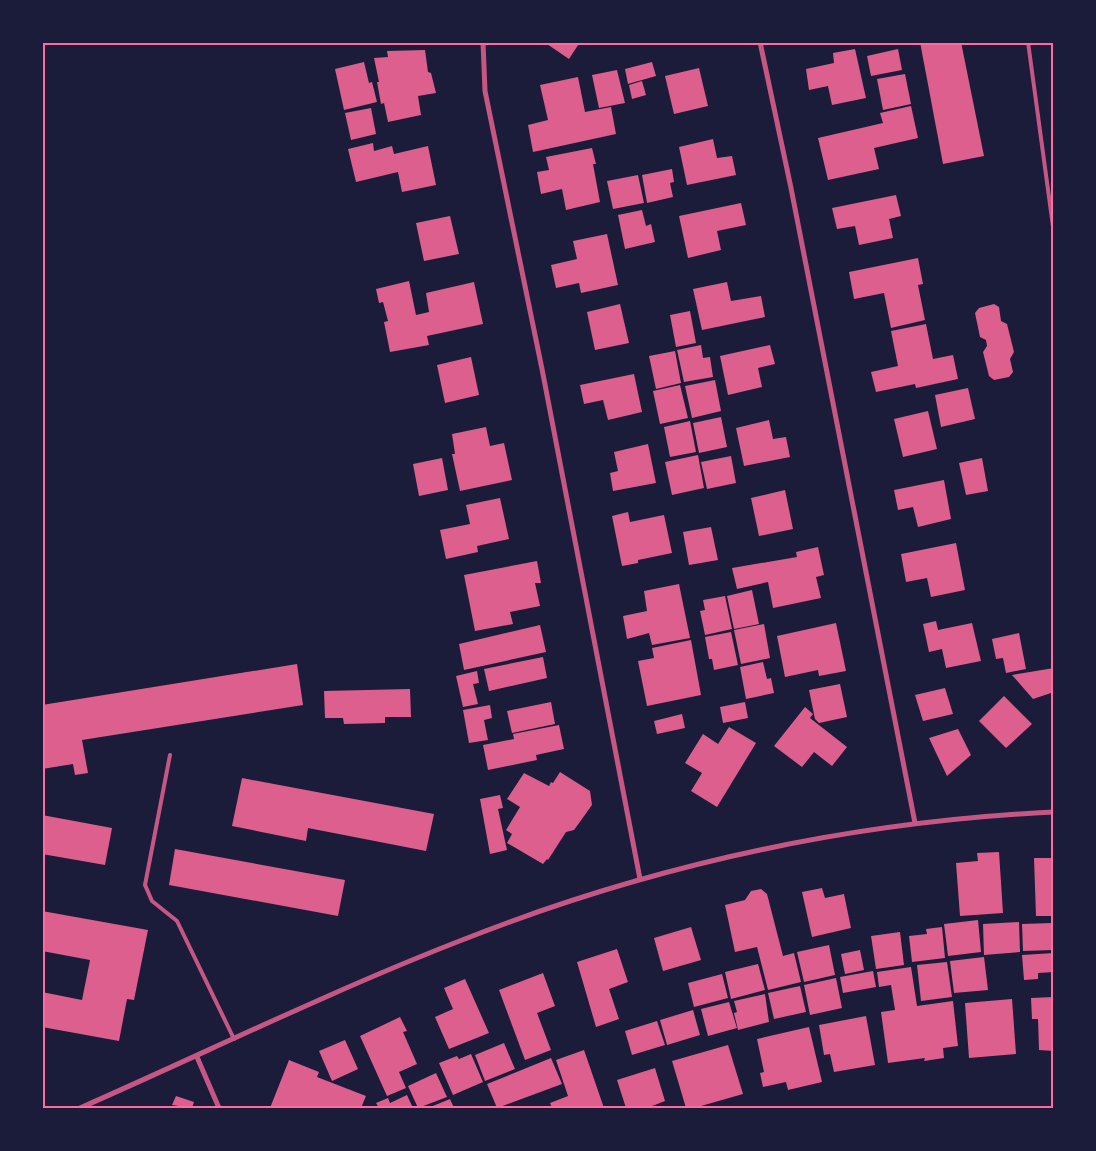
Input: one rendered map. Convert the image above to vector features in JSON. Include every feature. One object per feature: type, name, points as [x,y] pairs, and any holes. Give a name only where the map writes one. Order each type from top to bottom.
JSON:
[{"type":"street","points":[[483,42],[485,91],[542,369],[640,879]]},
{"type":"street","points":[[760,42],[791,188],[916,823]]},
{"type":"street","points":[[80,1108],[456,942],[640,879],[734,854],[916,823],[1054,812]]},
{"type":"street","points":[[197,1057],[219,1108]]},
{"type":"lane","points":[[1028,42],[1054,234]]},
{"type":"lane","points":[[170,755],[145,885],[152,901],[177,921],[234,1039]]},
{"type":"building","points":[[544,42],[580,42],[569,59]]},
{"type":"building","points":[[920,42],[961,42],[984,156],[943,164]]},
{"type":"building","points":[[855,49],[866,98],[832,105],[828,86],[809,90],[806,69],[834,63],[833,53]]},
{"type":"building","points":[[898,49],[902,70],[871,76],[867,56]]},
{"type":"building","points":[[425,50],[428,72],[431,73],[436,93],[418,96],[421,115],[388,122],[384,103],[381,104],[374,58],[388,57],[387,51]]},
{"type":"building","points":[[364,62],[369,83],[372,82],[377,102],[344,110],[335,69]]},
{"type":"building","points":[[652,62],[656,76],[628,84],[625,69]]},
{"type":"building","points":[[699,68],[708,106],[674,114],[665,76]]},
{"type":"building","points":[[617,70],[625,103],[599,108],[592,75]]},
{"type":"building","points":[[905,74],[911,104],[883,110],[877,79]]},
{"type":"building","points":[[578,77],[585,112],[611,107],[616,134],[533,152],[528,125],[548,120],[540,85]]},
{"type":"building","points":[[642,81],[646,95],[632,99],[629,85]]},
{"type":"building","points":[[911,106],[918,138],[874,148],[879,169],[828,180],[818,138],[883,123],[880,113]]},
{"type":"building","points":[[371,108],[376,134],[351,140],[345,113]]},
{"type":"building","points":[[713,139],[717,158],[732,156],[736,175],[687,185],[679,147]]},
{"type":"building","points":[[373,143],[374,151],[392,146],[394,154],[428,146],[436,185],[402,192],[398,172],[356,182],[348,149]]},
{"type":"building","points":[[592,148],[596,164],[593,164],[600,202],[566,210],[562,189],[541,194],[537,172],[549,170],[546,157]]},
{"type":"building","points":[[672,169],[674,182],[670,183],[673,197],[647,203],[642,175]]},
{"type":"building","points":[[638,175],[644,203],[613,209],[607,181]]},
{"type":"building","points":[[896,195],[901,216],[889,219],[893,238],[859,245],[855,226],[837,229],[832,208]]},
{"type":"building","points":[[741,203],[746,225],[717,231],[721,250],[688,258],[679,216]]},
{"type":"building","points":[[642,210],[646,226],[651,224],[655,242],[625,249],[618,215]]},
{"type":"building","points":[[450,216],[459,254],[424,261],[416,223]]},
{"type":"building","points":[[607,234],[618,285],[581,293],[579,283],[556,288],[551,265],[577,259],[573,241]]},
{"type":"building","points":[[918,258],[923,284],[918,285],[925,320],[891,328],[884,293],[854,299],[849,272]]},
{"type":"building","points":[[409,281],[416,315],[429,312],[426,293],[474,282],[483,324],[427,336],[429,345],[390,352],[384,322],[388,321],[383,302],[379,303],[376,289]]},
{"type":"building","points":[[727,282],[731,301],[761,296],[765,317],[702,330],[693,289]]},
{"type":"building","points":[[620,304],[629,343],[595,350],[587,312]]},
{"type":"building","points":[[994,304],[999,307],[1001,321],[1007,324],[1014,352],[1010,359],[1013,372],[1009,377],[994,380],[989,376],[983,352],[987,346],[986,340],[980,337],[975,313],[979,308]]},
{"type":"building","points":[[690,311],[696,343],[676,347],[670,315]]},
{"type":"building","points":[[926,324],[933,359],[953,355],[958,379],[916,388],[915,384],[876,392],[871,372],[898,366],[891,331]]},
{"type":"building","points":[[701,345],[703,358],[710,357],[713,377],[684,382],[677,350]]},
{"type":"building","points":[[770,345],[775,364],[758,368],[762,387],[728,395],[720,356]]},
{"type":"building","points":[[675,351],[681,383],[656,389],[649,356]]},
{"type":"building","points":[[471,357],[479,395],[445,403],[437,365]]},
{"type":"building","points":[[634,374],[642,412],[608,420],[603,400],[584,404],[580,385]]},
{"type":"building","points":[[715,380],[721,411],[692,418],[685,386]]},
{"type":"building","points":[[680,385],[688,418],[660,424],[653,391]]},
{"type":"building","points":[[968,388],[975,419],[941,427],[935,395]]},
{"type":"building","points":[[928,411],[937,449],[903,457],[894,419]]},
{"type":"building","points":[[721,417],[727,447],[699,453],[693,423]]},
{"type":"building","points":[[769,420],[773,439],[786,437],[790,457],[744,466],[736,428]]},
{"type":"building","points":[[690,421],[696,452],[670,457],[664,427]]},
{"type":"building","points":[[486,427],[490,446],[504,443],[512,480],[460,491],[452,454],[455,454],[452,434]]},
{"type":"building","points":[[648,444],[656,483],[613,491],[610,473],[618,471],[614,452]]},
{"type":"building","points":[[698,455],[704,488],[672,495],[665,462]]},
{"type":"building","points":[[731,456],[736,483],[707,489],[701,462]]},
{"type":"building","points":[[442,458],[448,490],[419,496],[413,464]]},
{"type":"building","points":[[982,458],[988,491],[966,495],[959,463]]},
{"type":"building","points":[[944,480],[951,519],[918,527],[913,507],[898,510],[894,490]]},
{"type":"building","points":[[785,490],[793,529],[759,536],[751,498]]},
{"type":"building","points":[[500,498],[509,539],[477,546],[478,552],[446,559],[440,530],[470,524],[466,505]]},
{"type":"building","points":[[628,512],[630,522],[664,515],[672,553],[638,560],[638,563],[622,566],[612,516]]},
{"type":"building","points":[[711,527],[718,560],[689,565],[683,532]]},
{"type":"building","points":[[956,543],[965,590],[931,597],[927,578],[906,582],[901,554]]},
{"type":"building","points":[[818,547],[824,575],[816,577],[821,598],[773,608],[768,582],[737,589],[732,568],[797,557],[796,552]]},
{"type":"building","points":[[537,561],[541,583],[535,583],[540,606],[510,612],[513,624],[475,631],[464,575]]},
{"type":"building","points":[[679,584],[690,638],[652,645],[649,633],[627,639],[623,616],[647,611],[644,591]]},
{"type":"building","points":[[752,590],[759,624],[734,629],[727,596]]},
{"type":"building","points":[[725,596],[732,629],[705,635],[700,611],[705,610],[703,600]]},
{"type":"building","points":[[936,621],[938,630],[972,623],[981,661],[946,668],[942,649],[929,652],[923,624]]},
{"type":"building","points":[[836,623],[846,671],[819,676],[818,670],[785,677],[777,636]]},
{"type":"building","points":[[764,624],[770,658],[741,664],[734,630]]},
{"type":"building","points":[[540,625],[546,652],[464,670],[459,644]]},
{"type":"building","points":[[731,632],[738,665],[714,670],[712,659],[709,659],[705,637]]},
{"type":"building","points":[[1019,633],[1026,669],[1006,673],[1003,658],[996,659],[992,639]]},
{"type":"building","points":[[691,640],[701,695],[647,706],[638,661],[654,658],[652,648]]},
{"type":"building","points":[[543,657],[547,678],[489,691],[484,669]]},
{"type":"building","points":[[763,662],[767,679],[771,678],[774,693],[746,699],[740,667]]},
{"type":"building","points":[[297,664],[303,705],[82,740],[88,773],[75,775],[73,764],[42,769],[42,705]]},
{"type":"building","points":[[1054,668],[1054,692],[1033,699],[1012,675]]},
{"type":"building","points":[[477,671],[479,683],[473,684],[478,704],[463,707],[456,676]]},
{"type":"building","points":[[840,684],[847,717],[819,723],[815,719],[809,690]]},
{"type":"building","points":[[945,688],[953,714],[923,721],[915,695]]},
{"type":"building","points":[[410,689],[411,717],[385,717],[385,723],[344,724],[343,718],[325,718],[324,691]]},
{"type":"building","points":[[1004,696],[1032,724],[1006,748],[979,721]]},
{"type":"building","points":[[551,702],[555,724],[512,733],[507,711]]},
{"type":"building","points":[[745,702],[748,718],[723,723],[720,707]]},
{"type":"building","points":[[490,705],[492,718],[484,720],[488,740],[469,743],[463,710]]},
{"type":"building","points":[[805,707],[813,714],[810,718],[847,747],[832,766],[814,752],[802,767],[774,746]]},
{"type":"building","points":[[682,714],[685,728],[657,734],[654,721]]},
{"type":"building","points":[[559,725],[564,749],[536,755],[537,760],[488,770],[483,745],[514,739],[513,734]]},
{"type":"building","points":[[729,727],[756,743],[717,807],[691,791],[702,773],[685,763],[703,734],[718,744]]},
{"type":"building","points":[[958,729],[971,755],[947,776],[929,738]]},
{"type":"building","points":[[560,772],[590,791],[592,805],[574,830],[566,832],[548,860],[543,864],[507,843],[512,834],[506,830],[520,807],[507,799],[524,773],[549,786]]},
{"type":"building","points":[[242,778],[434,814],[426,851],[308,828],[306,841],[232,826]]},
{"type":"building","points":[[500,795],[503,808],[498,809],[507,850],[490,854],[480,799]]},
{"type":"building","points":[[42,815],[112,828],[105,865],[42,854]]},
{"type":"building","points":[[175,849],[345,880],[338,916],[169,885]]},
{"type":"building","points":[[999,852],[1003,913],[960,916],[956,863],[978,861],[977,853]]},
{"type":"building","points":[[1034,858],[1054,858],[1054,916],[1036,916]]},
{"type":"building","points":[[822,888],[825,898],[844,894],[851,928],[812,937],[802,892]]},
{"type":"building","points":[[761,889],[767,894],[783,956],[794,953],[801,982],[768,990],[757,947],[735,952],[725,905],[745,900],[751,891]]},
{"type":"building","points":[[42,911],[148,930],[134,1000],[127,999],[119,1041],[42,1027],[42,992],[82,1000],[90,960],[42,951]]},
{"type":"building","points":[[978,920],[981,952],[948,956],[944,924]]},
{"type":"building","points":[[1019,922],[1020,952],[984,955],[983,924]]},
{"type":"building","points":[[1052,923],[1053,950],[1023,951],[1022,924]]},
{"type":"building","points":[[691,927],[701,960],[663,971],[654,938]]},
{"type":"building","points":[[942,927],[945,958],[912,962],[909,936],[927,934],[926,929]]},
{"type":"building","points":[[900,932],[904,965],[876,969],[871,936]]},
{"type":"building","points":[[829,945],[835,975],[804,982],[797,952]]},
{"type":"building","points":[[617,949],[628,982],[609,989],[619,1019],[596,1027],[577,962]]},
{"type":"building","points":[[860,950],[864,970],[845,974],[841,954]]},
{"type":"building","points":[[1054,953],[1054,972],[1038,973],[1038,979],[1024,980],[1022,955]]},
{"type":"building","points":[[984,957],[988,990],[954,993],[950,961]]},
{"type":"building","points":[[947,962],[952,997],[921,1001],[917,965]]},
{"type":"building","points":[[758,964],[765,990],[731,999],[725,972]]},
{"type":"building","points":[[911,967],[917,1006],[953,1001],[958,1046],[943,1048],[944,1058],[924,1061],[925,1058],[888,1063],[881,1012],[895,1010],[891,985],[879,987],[877,972]]},
{"type":"building","points":[[873,971],[876,987],[843,993],[840,977]]},
{"type":"building","points":[[543,973],[555,1006],[537,1013],[551,1050],[525,1060],[499,990]]},
{"type":"building","points":[[722,974],[728,998],[694,1007],[688,983]]},
{"type":"building","points":[[836,978],[842,1008],[810,1015],[804,985]]},
{"type":"building","points":[[465,979],[489,1033],[449,1049],[435,1017],[453,1009],[444,988]]},
{"type":"building","points":[[800,986],[806,1012],[774,1019],[768,993]]},
{"type":"building","points":[[765,994],[769,1022],[738,1030],[734,1013],[737,1012],[734,1001]]},
{"type":"building","points":[[1054,997],[1054,1051],[1039,1050],[1038,1019],[1032,1019],[1031,998]]},
{"type":"building","points":[[1012,999],[1016,1054],[969,1058],[965,1003]]},
{"type":"building","points":[[729,1002],[737,1028],[708,1036],[701,1009]]},
{"type":"building","points":[[693,1010],[700,1035],[667,1045],[660,1020]]},
{"type":"building","points":[[866,1016],[875,1065],[834,1072],[830,1054],[824,1055],[819,1025]]},
{"type":"building","points":[[400,1017],[407,1031],[403,1032],[417,1064],[399,1072],[406,1088],[387,1096],[360,1036]]},
{"type":"building","points":[[657,1021],[665,1045],[632,1055],[625,1031]]},
{"type":"building","points":[[809,1027],[822,1082],[788,1090],[786,1082],[763,1087],[760,1073],[764,1072],[757,1039]]},
{"type":"building","points":[[345,1040],[358,1069],[332,1081],[319,1051]]},
{"type":"building","points":[[504,1043],[515,1069],[485,1081],[475,1055]]},
{"type":"building","points":[[728,1045],[743,1094],[694,1108],[686,1108],[672,1061]]},
{"type":"building","points":[[584,1050],[604,1108],[552,1108],[550,1103],[568,1096],[556,1060]]},
{"type":"building","points":[[471,1054],[483,1082],[453,1095],[439,1063],[457,1056],[459,1059]]},
{"type":"building","points":[[551,1058],[562,1084],[497,1108],[487,1084]]},
{"type":"building","points":[[289,1060],[319,1072],[317,1077],[366,1096],[361,1108],[270,1108]]},
{"type":"building","points":[[655,1068],[665,1101],[647,1108],[626,1108],[617,1080]]},
{"type":"building","points":[[436,1073],[447,1097],[418,1108],[408,1086]]},
{"type":"building","points":[[407,1095],[413,1108],[379,1108],[376,1103],[388,1098],[390,1103]]},
{"type":"building","points":[[176,1096],[194,1102],[192,1108],[172,1105]]},
{"type":"building","points":[[450,1099],[454,1108],[428,1108]]}]
